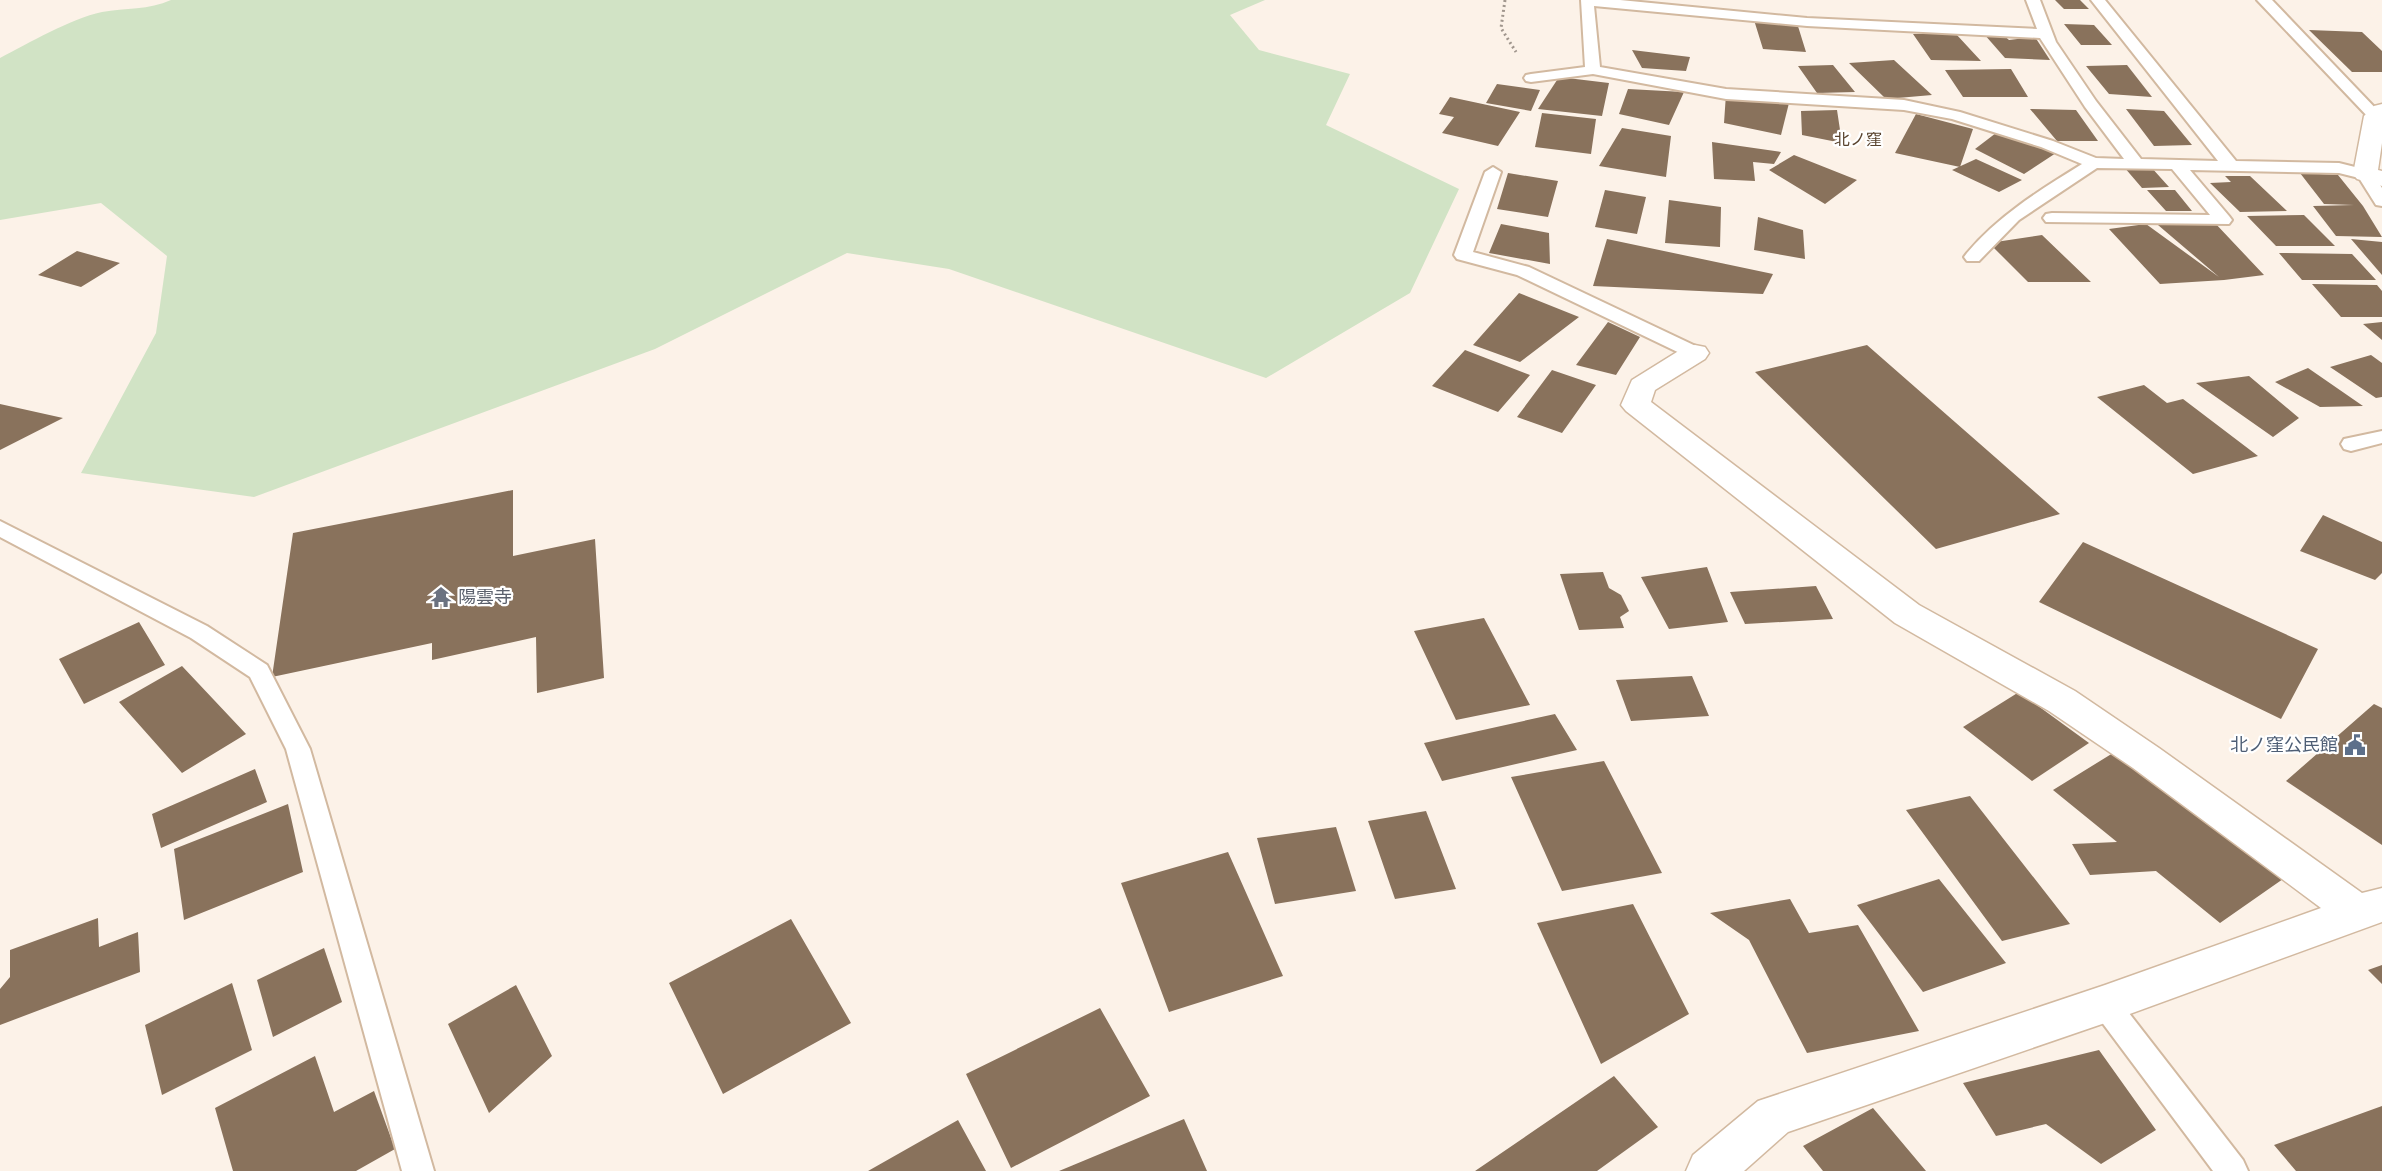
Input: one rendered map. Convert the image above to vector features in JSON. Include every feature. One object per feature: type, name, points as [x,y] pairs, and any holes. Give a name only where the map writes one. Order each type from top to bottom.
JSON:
[{"type":"street","points":[[2373,176],[2379,113]]},
{"type":"street","points":[[1695,352],[1642,386],[1636,405],[1907,614],[2062,701],[2369,909]]},
{"type":"street","points":[[1709,1171],[1774,1116],[2105,1004],[2369,909]]},
{"type":"lane","points":[[2033,0],[2049,42],[2090,104],[2135,162]]},
{"type":"lane","points":[[2098,0],[2231,166]]},
{"type":"lane","points":[[2264,0],[2379,113]]},
{"type":"lane","points":[[1593,70],[1587,1],[1807,22],[2046,34]]},
{"type":"lane","points":[[1531,78],[1593,70],[1726,94],[1904,105],[1955,115],[2046,144],[2094,163],[2135,162],[2339,168],[2373,176],[2382,201]]},
{"type":"lane","points":[[1973,257],[1986,238],[2022,209],[2094,163]]},
{"type":"lane","points":[[2052,219],[2223,220],[2176,164]]},
{"type":"lane","points":[[1493,172],[1463,255],[1523,271],[1695,352]]},
{"type":"lane","points":[[2351,444],[2382,437]]},
{"type":"lane","points":[[0,528],[199,632],[259,671],[298,749],[418,1171]]},
{"type":"lane","points":[[2105,1004],[2232,1171]]},
{"type":"path","points":[[1505,0],[1501,28],[1531,78]]},
{"type":"green space","points":[[171,0],[1265,0],[1230,15],[1259,50],[1350,74],[1326,125],[1459,189],[1410,293],[1266,378],[949,269],[847,253],[655,349],[254,497],[81,473],[156,333],[167,256],[101,203],[0,220],[0,58],[50,32],[90,15],[154,6]]},
{"type":"building","points":[[2055,0],[2080,0],[2089,9],[2064,9]]},
{"type":"building","points":[[1754,20],[1797,23],[1806,52],[1763,49]]},
{"type":"building","points":[[2064,24],[2094,25],[2112,45],[2081,45]]},
{"type":"building","points":[[2309,30],[2362,32],[2382,51],[2382,72],[2352,72]]},
{"type":"building","points":[[2001,33],[2009,40],[2035,37],[2050,60],[2005,58],[1984,34]]},
{"type":"building","points":[[1913,34],[1956,34],[1981,61],[1931,60]]},
{"type":"building","points":[[1632,50],[1690,57],[1686,71],[1642,68]]},
{"type":"building","points":[[1894,60],[1932,95],[1886,99],[1849,63]]},
{"type":"building","points":[[1833,65],[1855,92],[1817,93],[1798,66]]},
{"type":"building","points":[[2127,65],[2152,97],[2109,94],[2086,66]]},
{"type":"building","points":[[2011,69],[2028,97],[1963,97],[1945,70]]},
{"type":"building","points":[[1559,77],[1609,83],[1602,116],[1538,109]]},
{"type":"building","points":[[1497,84],[1540,90],[1531,111],[1486,103]]},
{"type":"building","points":[[1628,89],[1684,92],[1669,125],[1619,114]]},
{"type":"building","points":[[1726,94],[1789,103],[1781,135],[1724,123]]},
{"type":"building","points":[[1450,97],[1520,112],[1498,146],[1442,133],[1454,117],[1439,114]]},
{"type":"building","points":[[2030,109],[2076,110],[2098,141],[2057,141]]},
{"type":"building","points":[[2126,109],[2164,111],[2192,145],[2154,146]]},
{"type":"building","points":[[1837,110],[1842,143],[1802,135],[1801,111]]},
{"type":"building","points":[[1542,113],[1596,119],[1591,154],[1535,147]]},
{"type":"building","points":[[1916,114],[1973,129],[1960,167],[1895,153]]},
{"type":"building","points":[[1622,128],[1671,136],[1666,177],[1599,166]]},
{"type":"building","points":[[1996,133],[2056,153],[2024,174],[1975,149]]},
{"type":"building","points":[[1712,142],[1781,152],[1774,164],[1753,162],[1755,181],[1714,179]]},
{"type":"building","points":[[1794,155],[1857,180],[1825,204],[1769,170]]},
{"type":"building","points":[[1976,159],[2022,180],[1999,192],[1952,170]]},
{"type":"building","points":[[2124,167],[2151,167],[2169,187],[2142,188]]},
{"type":"building","points":[[1508,173],[1558,181],[1548,217],[1497,209]]},
{"type":"building","points":[[2300,173],[2338,175],[2363,206],[2382,237],[2336,236],[2313,206],[2354,205],[2324,204]]},
{"type":"building","points":[[2225,176],[2250,176],[2287,211],[2240,212],[2210,183],[2231,182]]},
{"type":"building","points":[[1605,190],[1646,197],[1637,234],[1595,227]]},
{"type":"building","points":[[2147,190],[2175,190],[2192,211],[2166,211]]},
{"type":"building","points":[[1669,200],[1721,207],[1720,247],[1665,243]]},
{"type":"building","points":[[2304,215],[2335,246],[2276,246],[2247,216]]},
{"type":"building","points":[[1758,217],[1803,230],[1805,259],[1754,250]]},
{"type":"building","points":[[2214,222],[2264,275],[2160,284],[2109,229],[2146,224],[2219,277],[2158,225]]},
{"type":"building","points":[[1501,224],[1549,233],[1550,264],[1489,253]]},
{"type":"building","points":[[2042,235],[2091,282],[2028,282],[1989,243]]},
{"type":"building","points":[[1607,239],[1773,274],[1763,294],[1593,286]]},
{"type":"building","points":[[2351,239],[2382,242],[2382,275]]},
{"type":"building","points":[[77,251],[120,263],[81,287],[38,275]]},
{"type":"building","points":[[2279,253],[2352,254],[2376,280],[2302,280]]},
{"type":"building","points":[[2312,284],[2377,285],[2382,291],[2382,317],[2341,317]]},
{"type":"building","points":[[1519,293],[1579,317],[1520,362],[1473,345]]},
{"type":"building","points":[[1608,322],[1640,337],[1616,375],[1576,365]]},
{"type":"building","points":[[2382,322],[2382,340],[2363,324]]},
{"type":"building","points":[[1867,345],[2060,514],[1936,549],[1755,372]]},
{"type":"building","points":[[1465,350],[1530,375],[1498,412],[1432,386]]},
{"type":"building","points":[[2371,355],[2382,363],[2382,397],[2376,398],[2330,367]]},
{"type":"building","points":[[2308,368],[2363,406],[2320,407],[2275,382]]},
{"type":"building","points":[[1552,370],[1596,385],[1562,433],[1517,417]]},
{"type":"building","points":[[2249,376],[2299,418],[2273,437],[2196,383]]},
{"type":"building","points":[[2144,385],[2167,403],[2183,399],[2258,456],[2193,474],[2097,397]]},
{"type":"building","points":[[0,404],[63,418],[0,450]]},
{"type":"building","name":"陽雲寺","points":[[513,490],[513,556],[595,539],[604,678],[537,693],[536,637],[432,660],[432,643],[272,677],[293,533]]},
{"type":"building","points":[[2323,515],[2382,542],[2382,573],[2375,580],[2300,551]]},
{"type":"building","points":[[2083,542],[2318,649],[2281,719],[2039,602]]},
{"type":"building","points":[[1707,567],[1728,622],[1669,629],[1641,577]]},
{"type":"building","points":[[1603,572],[1609,588],[1621,595],[1629,611],[1620,617],[1624,628],[1579,630],[1560,574]]},
{"type":"building","points":[[1816,586],[1833,619],[1745,624],[1730,592]]},
{"type":"building","points":[[1484,618],[1530,705],[1456,720],[1414,631]]},
{"type":"building","points":[[139,622],[165,665],[84,704],[59,659]]},
{"type":"building","points":[[182,666],[246,734],[182,773],[119,702]]},
{"type":"building","points":[[1692,676],[1709,716],[1631,721],[1616,680]]},
{"type":"building","points":[[2019,692],[2089,743],[2032,781],[1963,727]]},
{"type":"building","name":"北ノ窪公民館","points":[[2374,704],[2382,708],[2382,845],[2286,781]]},
{"type":"building","points":[[1555,714],[1577,750],[1442,781],[1424,743]]},
{"type":"building","points":[[2113,753],[2188,810],[2201,802],[2293,872],[2220,923],[2156,871],[2090,875],[2072,844],[2117,842],[2053,790]]},
{"type":"building","points":[[1604,761],[1662,873],[1562,891],[1511,777]]},
{"type":"building","points":[[255,769],[267,802],[161,848],[152,814]]},
{"type":"building","points":[[1970,796],[2070,924],[2002,941],[1906,810]]},
{"type":"building","points":[[288,804],[303,872],[184,920],[174,849]]},
{"type":"building","points":[[1426,811],[1456,889],[1395,899],[1368,821]]},
{"type":"building","points":[[1336,827],[1356,891],[1275,904],[1257,838]]},
{"type":"building","points":[[1228,852],[1283,976],[1169,1012],[1121,883]]},
{"type":"building","points":[[1939,879],[2006,963],[1923,992],[1857,905]]},
{"type":"building","points":[[1790,899],[1809,933],[1858,925],[1919,1031],[1807,1053],[1749,940],[1710,913]]},
{"type":"building","points":[[1633,904],[1689,1014],[1601,1064],[1537,923]]},
{"type":"building","points":[[98,918],[99,947],[138,932],[140,972],[0,1025],[0,989],[10,977],[10,950]]},
{"type":"building","points":[[791,919],[851,1023],[723,1094],[669,983]]},
{"type":"building","points":[[324,948],[342,1002],[273,1037],[257,980]]},
{"type":"building","points":[[2382,965],[2382,984],[2368,970]]},
{"type":"building","points":[[232,983],[252,1050],[162,1095],[145,1025]]},
{"type":"building","points":[[516,985],[552,1056],[489,1113],[448,1024]]},
{"type":"building","points":[[1100,1008],[1150,1096],[1011,1168],[966,1074]]},
{"type":"building","points":[[2099,1050],[2156,1130],[2101,1164],[2046,1124],[1996,1136],[1963,1083]]},
{"type":"building","points":[[315,1056],[334,1112],[374,1091],[395,1149],[356,1171],[233,1171],[215,1108]]},
{"type":"building","points":[[1614,1076],[1658,1127],[1597,1171],[1475,1171]]},
{"type":"building","points":[[2382,1106],[2382,1171],[2296,1171],[2274,1145]]},
{"type":"building","points":[[1873,1108],[1926,1171],[1823,1171],[1803,1146]]},
{"type":"building","points":[[1184,1119],[1207,1171],[1059,1171]]},
{"type":"building","points":[[958,1120],[986,1171],[868,1171]]},
{"type":"place","name":"陽雲寺","points":[[441,597]]},
{"type":"place","name":"北ノ窪公民館","points":[[2355,745]]},
{"type":"district","name":"北ノ窪","points":[[1858,139]]}]
